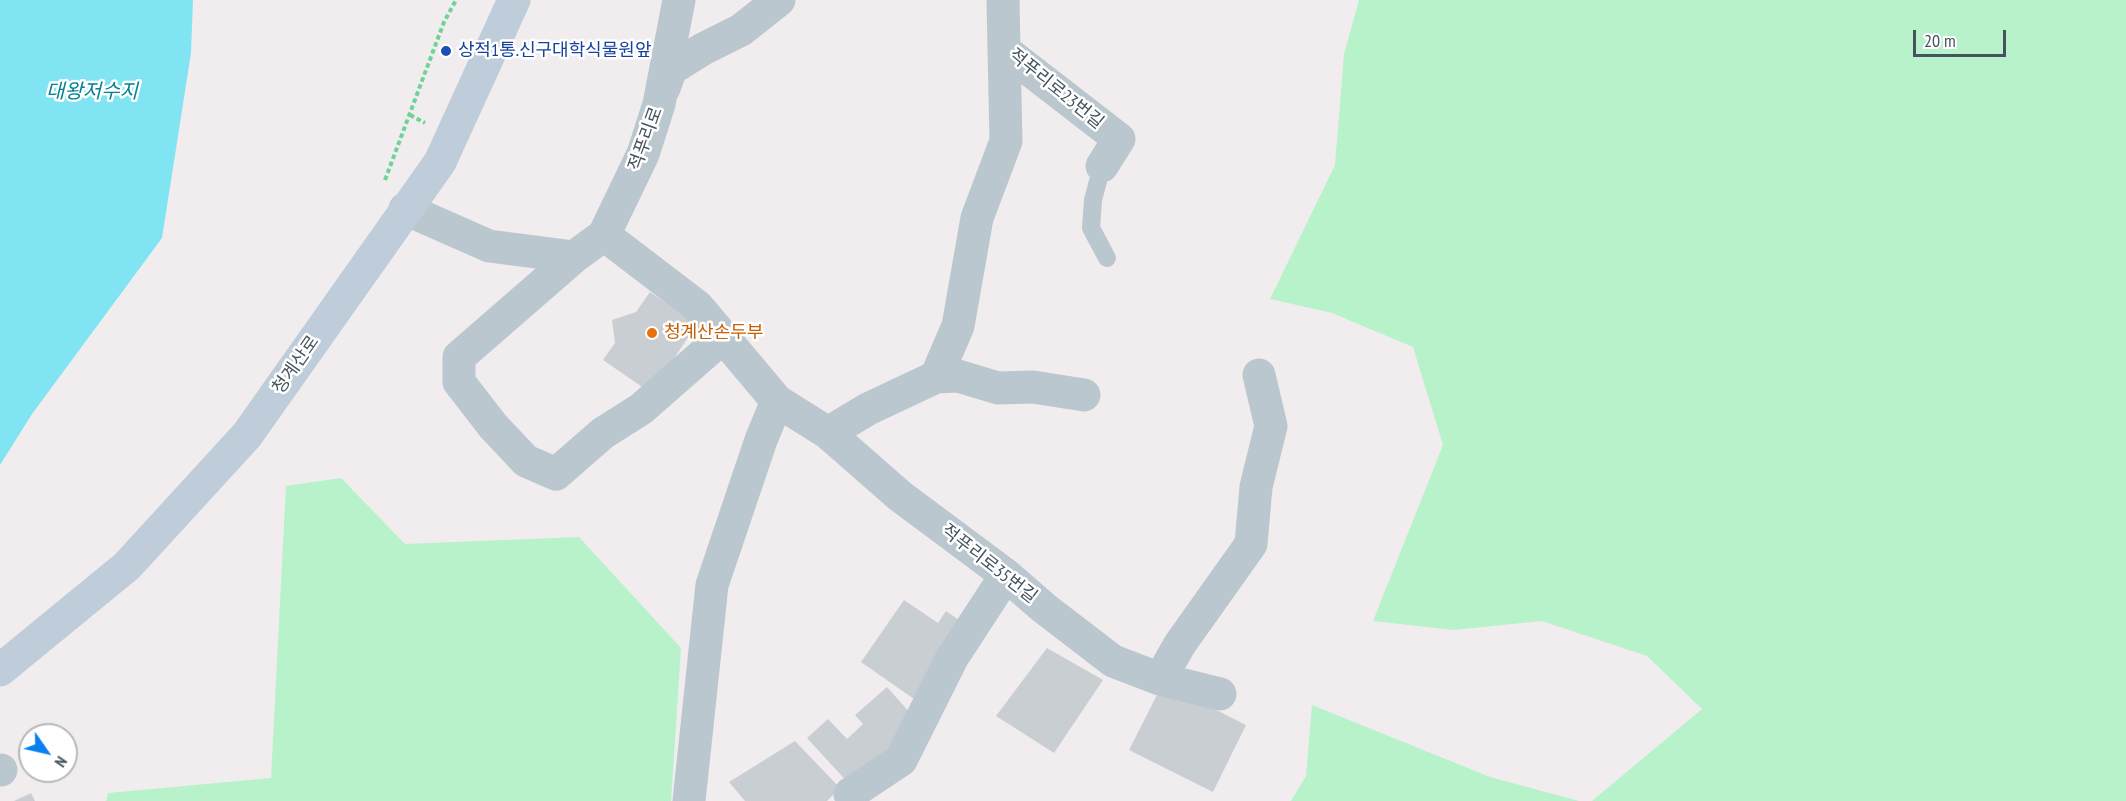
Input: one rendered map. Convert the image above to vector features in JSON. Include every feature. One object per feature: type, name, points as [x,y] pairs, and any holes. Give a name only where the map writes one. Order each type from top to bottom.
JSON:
[{"type":"main road","name":"청계산로","points":[[0,670],[127,566],[247,435],[440,162],[514,0]]},
{"type":"street","name":"적푸리로","points":[[679,0],[659,104],[643,154],[604,235],[573,257],[459,357],[459,382],[493,426],[526,461],[556,474],[603,433],[641,409],[722,338]]},
{"type":"street","points":[[659,104],[670,69],[741,30],[779,0]]},
{"type":"street","name":"적푸리로23번길","points":[[1004,0],[1004,50],[1119,138],[1101,166]]},
{"type":"street","points":[[936,377],[958,326],[976,218],[1006,141],[1004,50]]},
{"type":"street","points":[[405,209],[489,246],[573,257]]},
{"type":"street","name":"적푸리로35번길","points":[[604,235],[697,306],[777,401],[828,433],[900,496],[1006,575],[1044,608],[1113,661],[1160,679],[1220,694]]},
{"type":"street","points":[[1160,679],[1180,644],[1251,544],[1256,487],[1271,426],[1259,375]]},
{"type":"street","points":[[828,433],[868,409],[936,377],[958,376],[998,388],[1033,387],[1084,395]]},
{"type":"street","points":[[690,799],[711,585],[761,440],[777,401]]},
{"type":"street","points":[[850,794],[901,760],[952,658],[1006,575]]},
{"type":"lane","points":[[1101,166],[1093,200],[1091,228],[1107,258]]},
{"type":"path","points":[[383,184],[444,22],[456,0]]},
{"type":"green space","points":[[1359,0],[2126,0],[2126,801],[1592,801],[1702,709],[1647,656],[1542,621],[1453,630],[1373,621],[1443,445],[1413,347],[1332,313],[1270,299],[1335,165],[1344,54]]},
{"type":"green space","points":[[341,478],[405,544],[579,537],[681,648],[671,801],[106,801],[108,793],[271,778],[286,486]]},
{"type":"green space","points":[[1312,705],[1490,777],[1579,801],[1291,801],[1306,776]]},
{"type":"water","name":"대왕저수지","points":[[0,0],[193,0],[191,53],[162,238],[32,414],[0,465]]},
{"type":"building","name":"청계산손두부","points":[[650,292],[697,324],[651,393],[603,360],[615,343],[612,320],[636,312]]},
{"type":"building","points":[[904,600],[938,623],[946,611],[965,624],[914,699],[861,662]]},
{"type":"building","points":[[1047,648],[1103,680],[1054,753],[996,716]]},
{"type":"building","points":[[1163,683],[1246,725],[1213,792],[1129,750]]},
{"type":"building","points":[[887,687],[920,724],[851,786],[807,738],[828,719],[847,739],[863,724],[855,715]]},
{"type":"building","points":[[795,741],[840,788],[827,801],[745,801],[729,782]]},
{"type":"building","points":[[31,793],[35,801],[14,801]]},
{"type":"place","name":"상적1통.신구대학식물원앞","points":[[446,51]]},
{"type":"place","name":"청계산손두부","points":[[652,333]]}]
